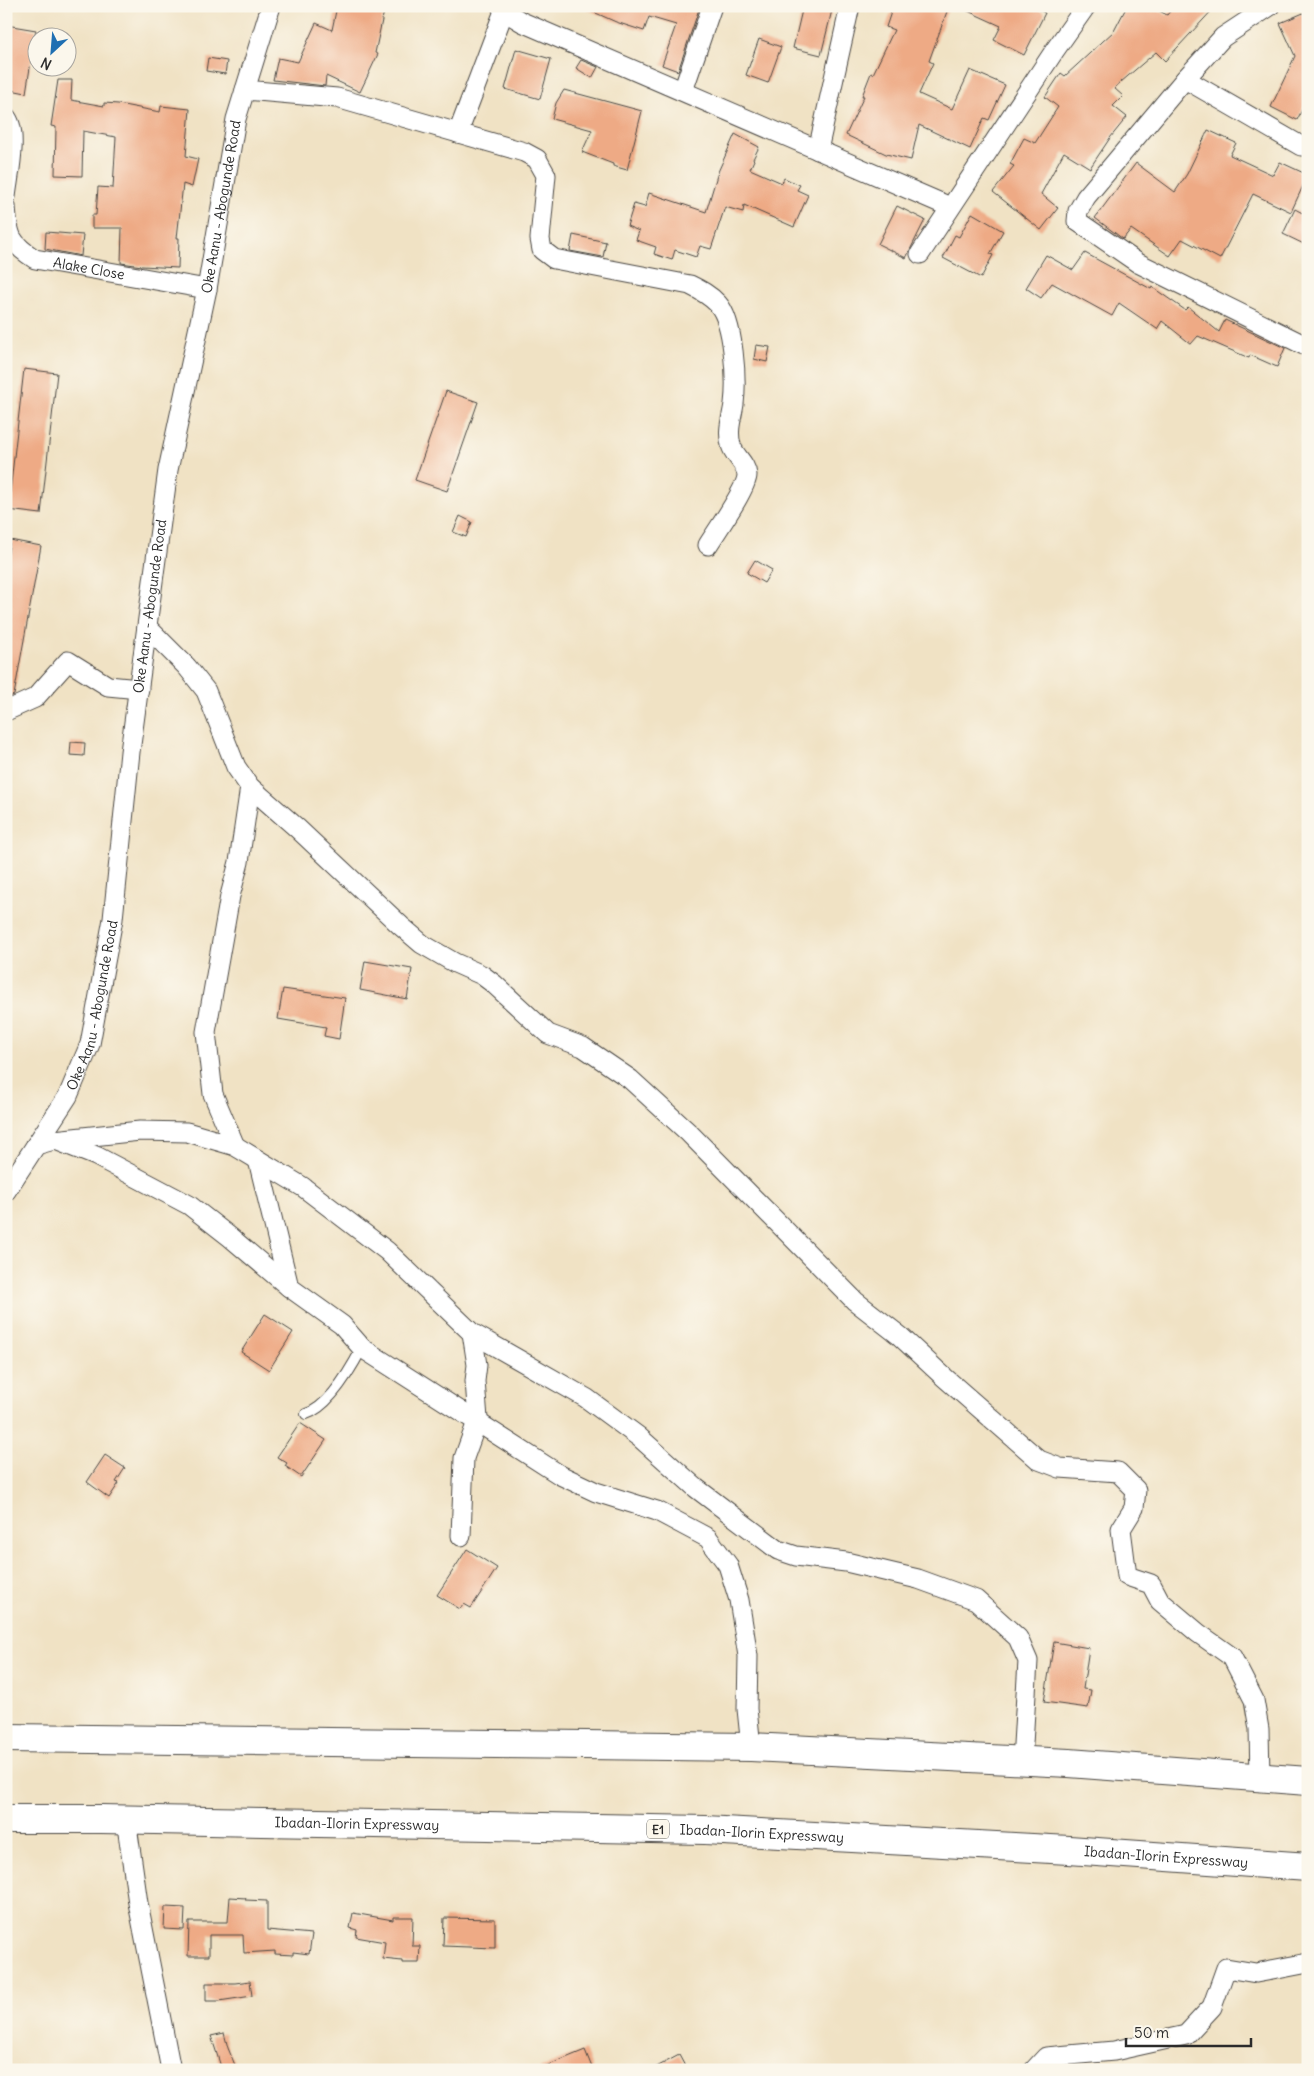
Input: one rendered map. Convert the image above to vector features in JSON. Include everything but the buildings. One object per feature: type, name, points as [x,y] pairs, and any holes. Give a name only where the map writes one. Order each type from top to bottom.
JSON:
[{"type":"highway","points":[[6,1738],[752,1747],[1022,1761],[1308,1781]]},
{"type":"highway","name":"Ibadan-Ilorin Expressway","points":[[6,1819],[126,1819],[705,1830],[1059,1849],[1308,1867]]},
{"type":"street","name":"Oke Aanu - Abogunde Road","points":[[6,1191],[68,1096],[90,1044],[113,919],[139,689],[168,470],[207,289],[236,119],[271,6]]},
{"type":"street","points":[[682,91],[712,6]]},
{"type":"street","points":[[818,150],[850,6]]},
{"type":"street","points":[[920,254],[1086,6]]},
{"type":"street","points":[[1270,6],[1224,37],[1185,79],[1086,197],[1078,211],[1077,221],[1138,263],[1308,347]]},
{"type":"street","points":[[458,133],[502,9],[522,22],[950,207]]},
{"type":"street","points":[[1185,79],[1294,142],[1308,146]]},
{"type":"street","points":[[245,90],[337,98],[524,152],[537,159],[546,175],[540,239],[542,250],[554,259],[690,285],[708,294],[719,305],[727,323],[734,362],[734,404],[730,419],[731,446],[744,466],[747,476],[740,493],[708,545]]},
{"type":"street","points":[[6,118],[9,120],[13,134],[6,197]]},
{"type":"street","name":"Alake Close","points":[[6,206],[10,238],[20,250],[35,259],[207,289]]},
{"type":"street","points":[[147,627],[188,667],[206,691],[236,767],[250,787],[422,944],[455,963],[482,975],[548,1034],[583,1047],[630,1079],[689,1133],[855,1301],[900,1336],[944,1378],[1039,1460],[1060,1468],[1118,1472],[1136,1490],[1134,1508],[1121,1529],[1127,1576],[1151,1584],[1160,1602],[1198,1633],[1232,1657],[1254,1700],[1258,1729],[1260,1777]]},
{"type":"street","points":[[6,711],[36,698],[68,661],[108,686],[139,689]]},
{"type":"street","points":[[235,1146],[213,1094],[206,1032],[228,906],[239,862],[250,787]]},
{"type":"street","points":[[36,1145],[54,1140],[140,1131],[186,1132],[235,1146],[303,1187],[387,1251],[472,1333],[586,1398],[639,1437],[696,1488],[778,1550],[796,1556],[846,1562],[918,1579],[976,1600],[1018,1638],[1028,1661],[1022,1761]]},
{"type":"street","points":[[54,1140],[96,1156],[189,1205],[230,1237],[289,1288],[342,1325],[362,1348],[560,1475],[596,1492],[656,1511],[708,1538],[728,1565],[739,1600],[748,1656],[747,1709],[752,1747]]},
{"type":"street","points":[[258,1160],[289,1288]]},
{"type":"street","points":[[461,1536],[464,1458],[477,1422],[474,1381],[477,1365],[472,1333]]},
{"type":"street","points":[[126,1819],[138,1903],[171,2070]]},
{"type":"street","points":[[1034,2070],[1046,2057],[1114,2051],[1186,2035],[1212,2007],[1226,1968],[1256,1973],[1308,1963]]},
{"type":"lane","points":[[306,1414],[315,1412],[332,1393],[352,1368],[362,1348]]}]
